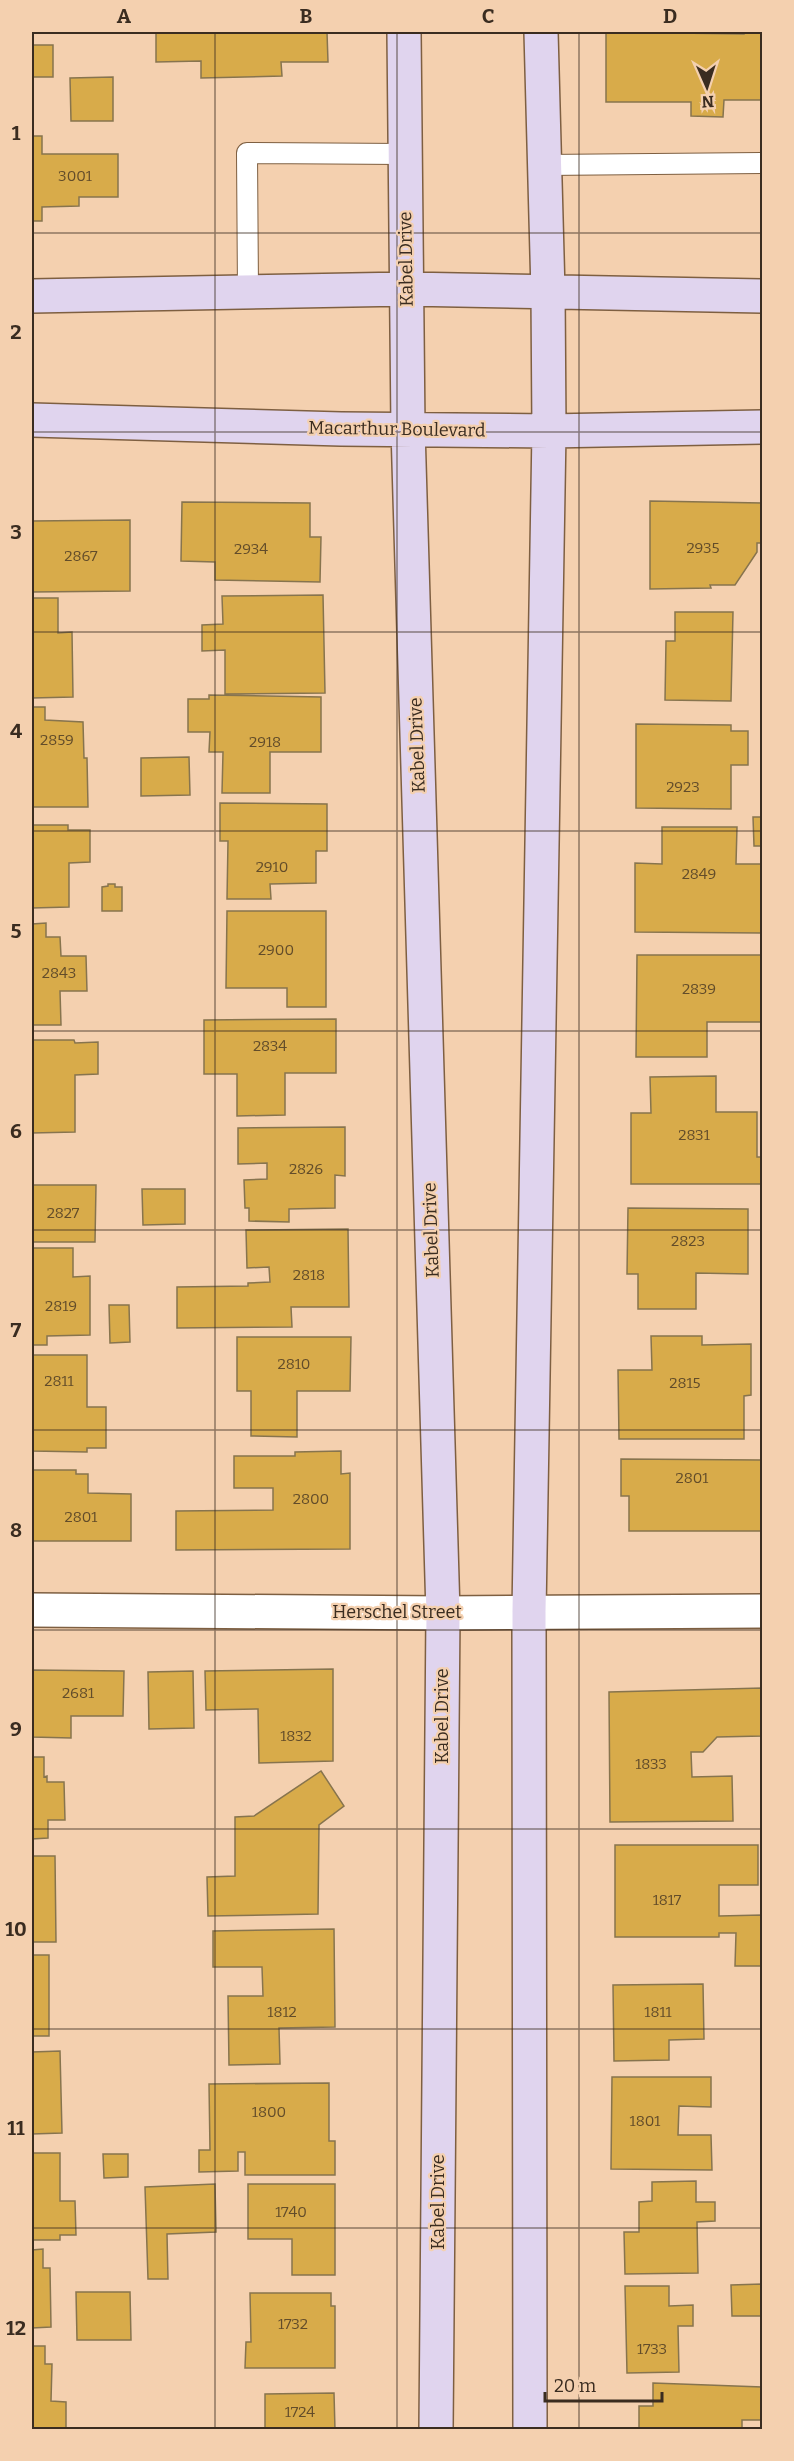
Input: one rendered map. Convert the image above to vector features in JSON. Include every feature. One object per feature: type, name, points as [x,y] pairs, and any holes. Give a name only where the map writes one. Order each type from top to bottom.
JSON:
[{"type":"street","name":"Kabel Drive","points":[[404,32],[408,429],[443,1613],[436,2430]]},
{"type":"street","points":[[530,2430],[529,1612],[549,431],[541,32]]},
{"type":"street","points":[[32,296],[407,289],[762,296]]},
{"type":"street","name":"Macarthur Boulevard","points":[[32,420],[549,431],[762,427]]},
{"type":"street","name":"Herschel Street","points":[[32,1610],[443,1613],[762,1611]]},
{"type":"lane","points":[[248,292],[247,153],[404,154]]},
{"type":"lane","points":[[544,165],[762,164]]},
{"type":"building","points":[[156,32],[327,32],[328,62],[281,62],[282,76],[201,78],[201,61],[156,62]]},
{"type":"building","points":[[606,32],[744,34],[744,32],[762,32],[762,100],[724,100],[723,117],[691,116],[691,102],[606,102]]},
{"type":"building","points":[[32,45],[53,45],[53,77],[32,77]]},
{"type":"building","points":[[113,77],[113,121],[71,121],[70,78]]},
{"type":"building","points":[[32,136],[42,136],[42,154],[118,154],[118,197],[79,197],[79,206],[42,207],[42,221],[32,221]]},
{"type":"building","points":[[650,501],[762,503],[762,543],[757,543],[757,552],[735,585],[710,585],[711,588],[650,589]]},
{"type":"building","points":[[182,502],[310,503],[310,537],[321,537],[320,582],[215,580],[215,562],[181,561]]},
{"type":"building","points":[[130,520],[130,591],[32,592],[32,521]]},
{"type":"building","points":[[323,595],[325,693],[225,694],[225,650],[202,651],[202,625],[223,624],[222,596]]},
{"type":"building","points":[[32,598],[58,598],[58,633],[72,632],[73,697],[32,698]]},
{"type":"building","points":[[675,612],[733,612],[731,701],[665,700],[666,641],[675,641]]},
{"type":"building","points":[[209,695],[321,697],[321,752],[270,752],[270,793],[222,793],[223,752],[209,752],[210,732],[188,732],[188,699],[209,699]]},
{"type":"building","points":[[32,707],[45,707],[45,720],[83,722],[84,758],[87,758],[88,807],[32,807]]},
{"type":"building","points":[[636,724],[731,725],[731,731],[748,731],[748,765],[731,765],[731,809],[636,808]]},
{"type":"building","points":[[189,757],[190,795],[141,796],[141,758]]},
{"type":"building","points":[[220,803],[327,804],[327,851],[316,851],[316,883],[270,884],[271,899],[227,899],[228,841],[220,841]]},
{"type":"building","points":[[753,817],[762,817],[762,846],[754,846]]},
{"type":"building","points":[[32,825],[68,825],[68,830],[90,830],[90,862],[69,863],[69,907],[32,908]]},
{"type":"building","points":[[662,827],[737,827],[736,864],[762,864],[761,933],[635,932],[635,863],[662,864]]},
{"type":"building","points":[[108,884],[122,887],[122,911],[102,911],[102,887]]},
{"type":"building","points":[[227,911],[326,911],[326,1007],[287,1007],[287,988],[226,988]]},
{"type":"building","points":[[46,923],[46,937],[60,937],[61,956],[86,956],[87,991],[60,991],[61,1025],[32,1025],[32,924]]},
{"type":"building","points":[[637,955],[762,955],[762,1022],[707,1022],[707,1057],[636,1057]]},
{"type":"building","points":[[336,1019],[336,1073],[285,1073],[285,1115],[237,1116],[237,1074],[204,1074],[204,1020]]},
{"type":"building","points":[[32,1040],[98,1042],[98,1074],[75,1075],[75,1132],[32,1133]]},
{"type":"building","points":[[716,1076],[716,1112],[757,1112],[757,1157],[762,1157],[762,1184],[631,1184],[631,1113],[651,1113],[650,1077]]},
{"type":"building","points":[[345,1127],[345,1176],[335,1175],[335,1208],[289,1209],[289,1222],[249,1221],[249,1208],[245,1208],[244,1180],[267,1179],[267,1163],[238,1164],[238,1128]]},
{"type":"building","points":[[32,1185],[96,1185],[95,1242],[32,1242]]},
{"type":"building","points":[[142,1189],[185,1189],[185,1224],[143,1225]]},
{"type":"building","points":[[628,1208],[748,1209],[748,1274],[696,1273],[696,1309],[638,1309],[638,1274],[627,1274]]},
{"type":"building","points":[[348,1229],[349,1307],[291,1307],[292,1327],[177,1328],[177,1287],[248,1286],[248,1283],[270,1282],[269,1267],[247,1268],[246,1230]]},
{"type":"building","points":[[32,1248],[73,1248],[73,1277],[90,1276],[90,1335],[47,1336],[47,1345],[32,1345]]},
{"type":"building","points":[[109,1305],[129,1305],[130,1342],[110,1343]]},
{"type":"building","points":[[651,1336],[702,1336],[702,1345],[751,1344],[751,1395],[744,1396],[744,1439],[619,1439],[618,1370],[652,1370]]},
{"type":"building","points":[[237,1337],[351,1337],[350,1391],[297,1391],[297,1437],[251,1436],[251,1391],[237,1391]]},
{"type":"building","points":[[32,1355],[87,1355],[87,1407],[106,1407],[106,1448],[87,1448],[87,1452],[32,1451]]},
{"type":"building","points":[[341,1451],[341,1474],[350,1473],[350,1549],[176,1550],[176,1511],[273,1510],[273,1488],[234,1488],[234,1456],[295,1456],[295,1452]]},
{"type":"building","points":[[621,1459],[762,1460],[762,1531],[629,1531],[629,1496],[621,1496]]},
{"type":"building","points":[[32,1470],[76,1470],[76,1474],[88,1474],[88,1493],[131,1494],[131,1541],[32,1541]]},
{"type":"building","points":[[333,1669],[333,1761],[259,1763],[258,1709],[206,1710],[205,1671]]},
{"type":"building","points":[[32,1670],[124,1671],[123,1716],[71,1716],[71,1738],[32,1737]]},
{"type":"building","points":[[193,1671],[194,1728],[149,1729],[148,1672]]},
{"type":"building","points":[[762,1688],[762,1736],[717,1737],[703,1752],[691,1752],[692,1777],[732,1776],[733,1821],[610,1822],[609,1692]]},
{"type":"building","points":[[32,1757],[44,1757],[44,1777],[47,1776],[47,1782],[64,1782],[65,1820],[48,1820],[48,1838],[32,1839]]},
{"type":"building","points":[[321,1771],[344,1806],[319,1825],[318,1914],[208,1916],[207,1877],[235,1876],[235,1817],[254,1816]]},
{"type":"building","points":[[615,1845],[758,1845],[758,1885],[719,1885],[719,1916],[762,1915],[762,1966],[735,1966],[736,1933],[719,1933],[719,1937],[615,1937]]},
{"type":"building","points":[[32,1856],[55,1856],[56,1942],[32,1942]]},
{"type":"building","points":[[334,1929],[335,2027],[279,2028],[280,2064],[229,2065],[228,1996],[263,1996],[262,1967],[213,1967],[213,1931]]},
{"type":"building","points":[[32,1955],[49,1955],[49,2036],[32,2036]]},
{"type":"building","points":[[703,1984],[704,2039],[669,2040],[669,2060],[614,2061],[613,1985]]},
{"type":"building","points":[[60,2051],[62,2133],[32,2134],[32,2052]]},
{"type":"building","points":[[612,2077],[711,2077],[711,2107],[679,2106],[678,2135],[711,2135],[712,2170],[611,2169]]},
{"type":"building","points":[[329,2083],[329,2141],[335,2141],[335,2175],[245,2175],[245,2152],[238,2152],[238,2171],[199,2172],[199,2150],[210,2150],[209,2084]]},
{"type":"building","points":[[32,2153],[60,2153],[60,2201],[75,2201],[76,2235],[60,2235],[60,2240],[32,2240]]},
{"type":"building","points":[[103,2154],[128,2154],[128,2177],[104,2178]]},
{"type":"building","points":[[696,2181],[696,2202],[715,2202],[715,2221],[697,2222],[698,2273],[625,2274],[624,2232],[639,2232],[639,2202],[652,2201],[652,2182]]},
{"type":"building","points":[[215,2184],[216,2232],[167,2234],[168,2279],[148,2279],[145,2187]]},
{"type":"building","points":[[248,2184],[335,2184],[335,2275],[292,2275],[292,2239],[248,2239]]},
{"type":"building","points":[[43,2249],[43,2268],[50,2268],[51,2327],[32,2328],[32,2250]]},
{"type":"building","points":[[762,2284],[762,2316],[732,2316],[731,2285]]},
{"type":"building","points":[[625,2286],[669,2286],[669,2306],[693,2305],[693,2326],[678,2326],[679,2372],[627,2373]]},
{"type":"building","points":[[76,2292],[130,2292],[131,2340],[77,2340]]},
{"type":"building","points":[[250,2293],[331,2293],[331,2306],[335,2306],[335,2368],[245,2368],[246,2342],[251,2342]]},
{"type":"building","points":[[32,2346],[45,2346],[45,2364],[52,2364],[51,2401],[66,2402],[66,2430],[32,2430]]},
{"type":"building","points":[[653,2383],[762,2387],[762,2420],[742,2420],[742,2430],[639,2430],[639,2406],[653,2406]]},
{"type":"building","points":[[334,2393],[335,2430],[265,2430],[265,2394]]}]
